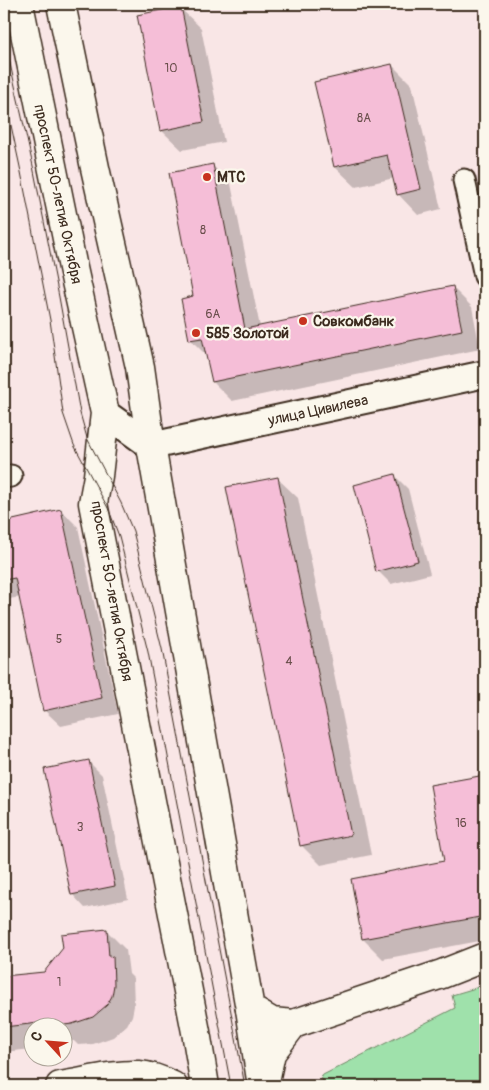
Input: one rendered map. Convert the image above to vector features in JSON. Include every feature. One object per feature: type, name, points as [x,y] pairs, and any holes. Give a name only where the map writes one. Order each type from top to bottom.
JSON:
[{"type":"main road","name":"проспект 50-летия Октября","points":[[19,4],[105,413],[93,503],[205,1086]]},
{"type":"main road","points":[[61,4],[95,168],[140,367],[151,446],[263,1086]]},
{"type":"main road","points":[[250,1009],[272,1022],[293,1024],[442,974],[485,957]]},
{"type":"main road","points":[[442,974],[485,974]]},
{"type":"main road","points":[[263,1086],[271,1053],[293,1024]]},
{"type":"main road","points":[[60,1086],[114,1076],[140,1075],[158,1079],[174,1086]]},
{"type":"street","points":[[464,180],[485,276]]},
{"type":"street","name":"улица Цивилева","points":[[151,446],[485,374]]},
{"type":"street","points":[[105,413],[151,446]]},
{"type":"green space","points":[[485,987],[485,1086],[324,1086],[321,1076],[455,1008],[452,995]]},
{"type":"building","points":[[181,6],[204,122],[160,131],[137,15]]},
{"type":"building","points":[[392,64],[421,189],[397,195],[387,155],[334,167],[314,82]]},
{"type":"building","points":[[213,164],[245,329],[453,286],[462,330],[212,382],[202,338],[189,340],[181,299],[193,296],[169,173]]},
{"type":"building","points":[[395,474],[418,561],[376,572],[354,485]]},
{"type":"building","points":[[278,477],[351,835],[300,846],[226,487]]},
{"type":"building","points":[[61,509],[102,698],[43,711],[15,578],[4,580],[4,522]]},
{"type":"building","points":[[89,760],[115,886],[71,895],[44,769]]},
{"type":"building","points":[[485,775],[485,916],[362,939],[351,879],[444,861],[430,785]]},
{"type":"building","points":[[107,929],[109,957],[113,956],[114,985],[112,996],[107,1005],[93,1017],[72,1024],[72,1018],[22,1018],[22,1025],[4,1027],[4,976],[44,972],[63,948],[61,934]]},
{"type":"tram line","points":[[4,37],[33,166],[80,413],[87,438],[121,503],[133,531],[162,649],[245,1086]]},
{"type":"tram line","points":[[4,93],[50,320],[63,413],[74,445],[108,508],[119,536],[148,652],[231,1086]]},
{"type":"place","name":"МТС","points":[[207,177]]},
{"type":"place","name":"Совкомбанк","points":[[303,321]]},
{"type":"place","name":"585 Золотой","points":[[196,333]]}]
